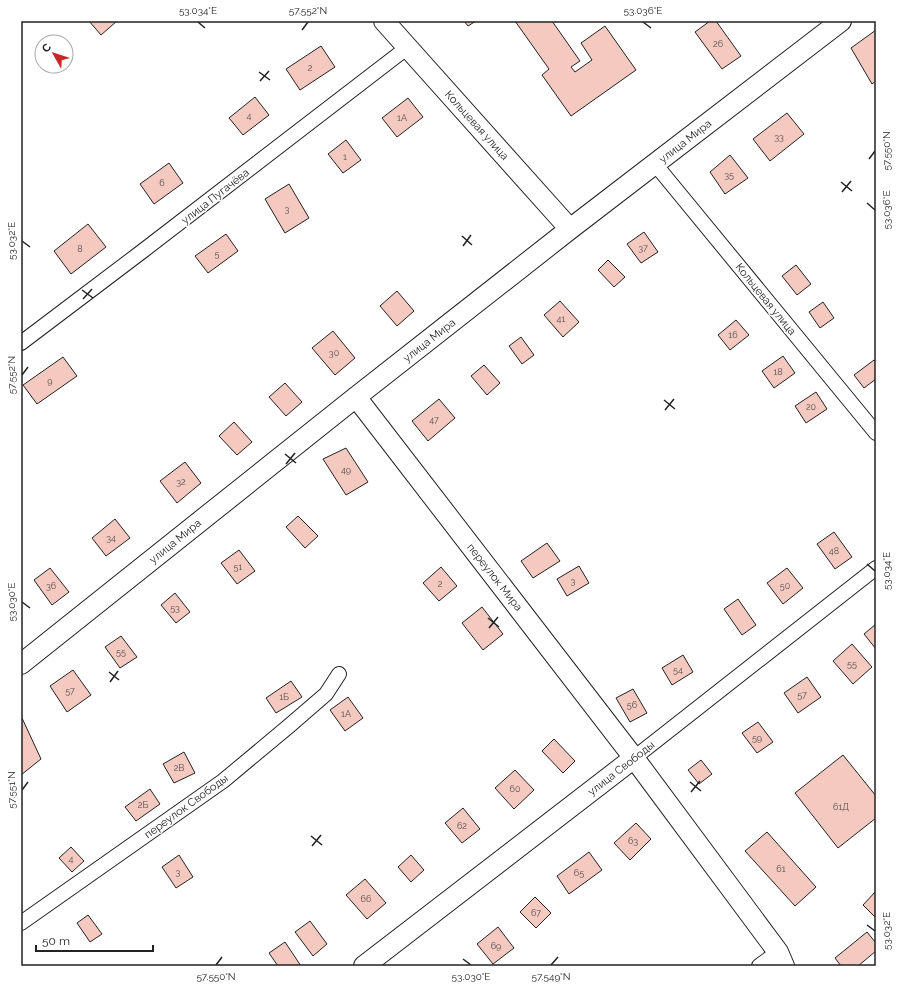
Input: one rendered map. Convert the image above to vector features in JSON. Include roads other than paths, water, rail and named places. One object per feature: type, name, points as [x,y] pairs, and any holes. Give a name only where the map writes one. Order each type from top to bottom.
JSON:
[{"type":"street","name":"Кольцевая улица","points":[[384,21],[570,229]]},
{"type":"street","name":"улица Мира","points":[[21,664],[356,397],[570,229],[841,21]]},
{"type":"street","name":"улица Пугачёва","points":[[21,343],[408,47]]},
{"type":"street","name":"Кольцевая улица","points":[[655,164],[876,433]]},
{"type":"street","name":"переулок Мира","points":[[356,397],[634,758],[781,959]]},
{"type":"street","name":"улица Свободы","points":[[364,966],[634,758],[876,568]]},
{"type":"street","name":"переулок Свободы","points":[[21,923],[223,781],[326,694],[339,674]]},
{"type":"street","points":[[759,966],[781,959]]}]
